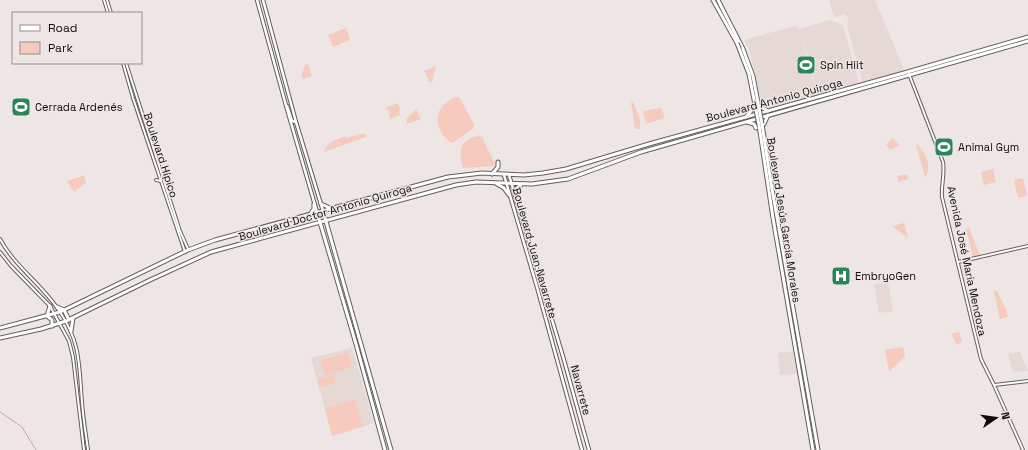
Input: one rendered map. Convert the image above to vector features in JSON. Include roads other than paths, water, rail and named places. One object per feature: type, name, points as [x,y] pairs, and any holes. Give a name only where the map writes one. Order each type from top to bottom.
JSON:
[{"type":"main road","points":[[258,0],[284,100],[356,344],[384,450]]},
{"type":"main road","points":[[263,0],[296,122],[321,204],[390,450]]},
{"type":"main road","name":"Boulevard Jesús García Morales","points":[[713,0],[737,43],[747,65],[752,83],[813,450]]},
{"type":"main road","name":"Boulevard Jesús García Morales","points":[[718,0],[743,49],[754,84],[769,184],[818,450]]},
{"type":"main road","name":"Boulevard Antonio Quiroga","points":[[909,74],[1028,37]]},
{"type":"main road","name":"Boulevard Antonio Quiroga","points":[[664,140],[745,117],[768,113],[1028,41]]},
{"type":"main road","points":[[284,100],[292,121],[296,122]]},
{"type":"main road","points":[[745,117],[751,112],[752,107]]},
{"type":"main road","points":[[761,107],[768,113],[764,124]]},
{"type":"main road","name":"Boulevard Antonio Quiroga","points":[[665,145],[747,122],[768,113]]},
{"type":"main road","points":[[747,122],[754,124],[756,128]]},
{"type":"main road","points":[[293,132],[297,133],[302,142]]},
{"type":"main road","points":[[658,147],[669,142],[669,139]]},
{"type":"main road","name":"Boulevard Doctor Antonio Quiroga","points":[[0,328],[55,314],[187,251],[215,240],[448,177],[468,174],[509,175],[543,173],[566,169],[664,140]]},
{"type":"main road","name":"Boulevard Doctor Antonio Quiroga","points":[[0,338],[52,326],[73,318],[205,255],[325,220],[456,185],[476,182],[521,185],[568,179],[627,157],[665,145]]},
{"type":"main road","points":[[492,174],[496,169],[498,162]]},
{"type":"main road","name":"Boulevard Juan Navarrete","points":[[504,175],[551,337]]},
{"type":"main road","name":"Boulevard Juan Navarrete","points":[[509,175],[557,335]]},
{"type":"main road","points":[[495,183],[504,188],[509,194],[511,191],[514,192]]},
{"type":"main road","points":[[516,196],[516,189],[521,185]]},
{"type":"main road","points":[[311,214],[314,209],[314,204]]},
{"type":"main road","points":[[321,204],[332,209]]},
{"type":"main road","points":[[328,229],[328,223],[332,218]]},
{"type":"main road","points":[[312,224],[322,230]]},
{"type":"main road","points":[[330,259],[335,261],[342,278]]},
{"type":"main road","points":[[341,297],[346,297],[349,302]]},
{"type":"main road","points":[[50,306],[47,316],[52,320],[52,326]]},
{"type":"main road","points":[[57,307],[62,311],[67,320]]},
{"type":"main road","points":[[71,331],[73,318]]},
{"type":"main road","name":"Navarrete","points":[[557,335],[589,450]]},
{"type":"main road","name":"Navarrete","points":[[551,337],[582,450]]},
{"type":"main road","points":[[356,344],[358,347],[361,347]]},
{"type":"main road","points":[[372,405],[376,411],[379,411]]},
{"type":"main road","points":[[375,417],[378,417],[383,423]]},
{"type":"street","points":[[104,0],[108,12]]},
{"type":"street","points":[[107,0],[111,12]]},
{"type":"street","name":"Boulevard Hípico","points":[[124,64],[187,251]]},
{"type":"street","name":"Boulevard Hípico","points":[[126,64],[133,98],[161,181],[187,251]]},
{"type":"street","name":"Avenida José María Mendoza","points":[[909,74],[943,162],[944,168],[941,187],[942,197],[981,359],[1023,450]]},
{"type":"street","points":[[156,180],[161,181]]},
{"type":"street","points":[[0,239],[15,261],[57,307]]},
{"type":"street","points":[[958,262],[1028,246]]},
{"type":"street","points":[[0,252],[10,266],[50,306],[69,340],[73,357],[84,450]]},
{"type":"street","points":[[67,320],[75,339],[79,357],[82,403],[88,450]]},
{"type":"street","points":[[994,386],[1028,381]]},
{"type":"waterway","points":[[0,412],[22,427],[36,450]]},
{"type":"place","name":"Spin Hiit","points":[[806,65]]},
{"type":"place","name":"Cerrada Ardenés","points":[[21,107]]},
{"type":"place","name":"Animal Gym","points":[[944,147]]},
{"type":"place","name":"EmbryoGen","points":[[841,276]]}]
